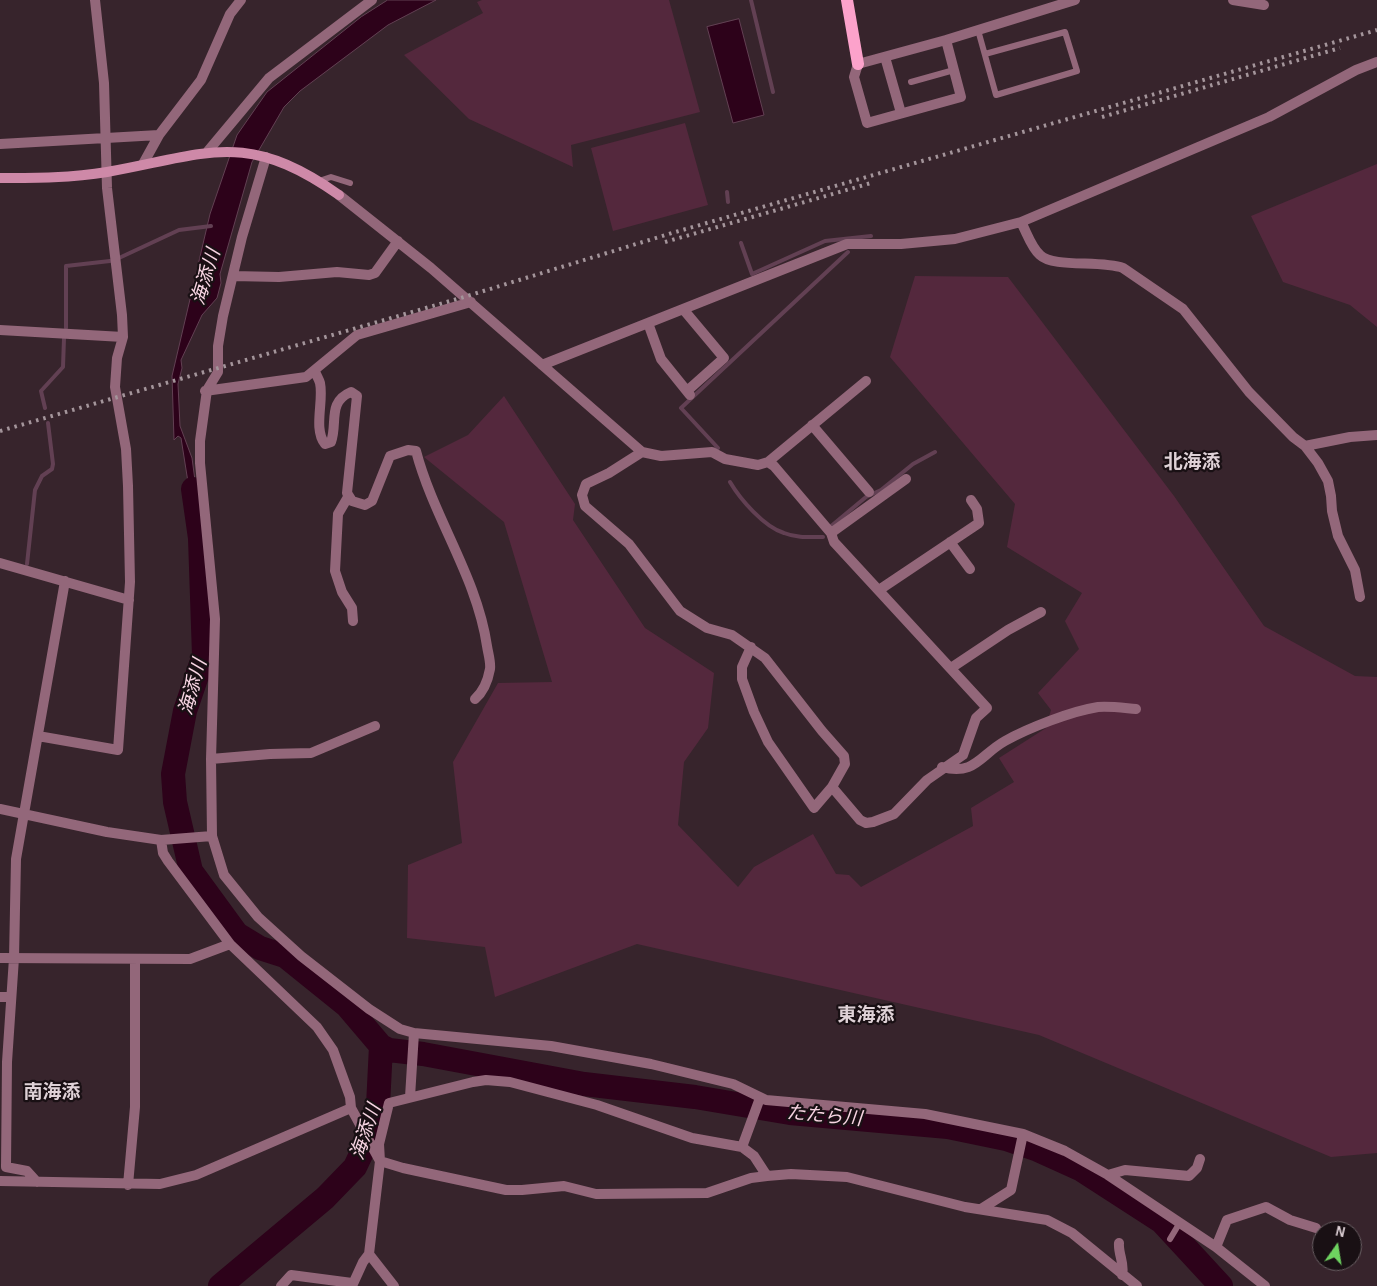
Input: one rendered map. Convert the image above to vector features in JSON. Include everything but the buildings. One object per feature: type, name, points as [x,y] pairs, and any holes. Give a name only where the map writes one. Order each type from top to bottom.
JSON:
[{"type":"main road","points":[[847,0],[858,64]]},
{"type":"street","points":[[38,736],[118,750],[129,600],[126,449],[115,387],[117,358],[123,337],[106,172],[104,74],[95,0]]},
{"type":"street","points":[[143,164],[159,135],[201,80],[230,14],[241,0]]},
{"type":"street","points":[[208,151],[269,78],[372,0]]},
{"type":"street","points":[[946,40],[961,97],[867,123],[854,77],[858,64],[946,40],[1047,5],[1075,0]]},
{"type":"street","points":[[1233,0],[1264,5]]},
{"type":"street","points":[[885,57],[901,113]]},
{"type":"street","points":[[542,365],[847,244],[901,244],[955,239],[1021,222],[1269,118],[1356,70],[1377,62]]},
{"type":"street","points":[[0,144],[159,135]]},
{"type":"street","points":[[0,178],[106,172],[208,151],[227,151],[264,156],[300,170],[319,181],[398,241],[642,452],[661,456],[712,452],[725,459],[758,465],[768,462],[866,381]]},
{"type":"street","points":[[264,156],[233,276],[218,346],[218,372],[204,391],[200,463],[215,619],[208,836],[224,875],[258,917],[301,956],[369,1009],[414,1036],[551,1046],[621,1058],[733,1084],[759,1100],[926,1114],[1023,1135],[1060,1148],[1108,1175],[1178,1226],[1216,1247],[1265,1286]]},
{"type":"street","points":[[1021,222],[1034,247],[1043,258],[1057,263],[1112,264],[1123,268],[1183,309],[1249,392],[1293,437],[1305,446],[1328,481],[1338,536],[1355,570],[1360,597]]},
{"type":"street","points":[[233,276],[279,277],[337,272],[369,275],[375,273],[398,241]]},
{"type":"street","points":[[204,391],[306,377],[315,372],[357,335],[470,302]]},
{"type":"street","points":[[648,323],[661,359],[688,393],[724,358],[683,309]]},
{"type":"street","points":[[0,330],[123,337]]},
{"type":"street","points":[[315,372],[320,384],[320,421],[322,436],[326,444],[331,442],[332,439],[333,412],[339,399],[351,392],[358,396],[348,497],[338,514],[335,571],[342,592],[352,608],[353,621]]},
{"type":"street","points":[[812,426],[869,492]]},
{"type":"street","points":[[1305,446],[1350,437],[1377,436]]},
{"type":"street","points":[[348,497],[352,501],[365,504],[372,501],[390,456],[408,450],[416,451],[432,498],[470,581],[484,628],[490,668],[482,693],[475,699]]},
{"type":"street","points":[[642,452],[609,473],[586,484],[582,495],[585,506],[629,544],[680,611],[707,628],[732,635],[751,647],[765,658],[822,732],[844,756],[845,764],[832,787],[814,808],[768,742],[742,679],[742,667],[751,647]]},
{"type":"street","points":[[768,462],[831,533],[834,542],[988,708],[976,718],[962,755],[942,767],[894,814],[866,823],[860,820],[832,787]]},
{"type":"street","points":[[831,533],[906,478]]},
{"type":"street","points":[[878,590],[978,523],[977,509],[971,500]]},
{"type":"street","points":[[950,542],[970,569]]},
{"type":"street","points":[[0,563],[129,600]]},
{"type":"street","points":[[37,1182],[27,1171],[6,1167],[7,1062],[14,958],[16,858],[65,581]]},
{"type":"street","points":[[951,668],[1008,630],[1041,612]]},
{"type":"street","points":[[942,767],[955,770],[968,768],[1004,742],[1077,712],[1099,707],[1136,709]]},
{"type":"street","points":[[211,759],[311,753],[375,726]]},
{"type":"street","points":[[0,809],[166,840],[208,836]]},
{"type":"street","points":[[166,840],[163,852],[168,861],[230,944],[317,1027],[334,1050],[350,1097],[351,1108],[380,1161],[402,1168],[506,1190],[564,1186],[596,1194],[707,1193],[751,1178],[791,1174],[847,1177],[981,1209],[1030,1216],[1058,1225],[1072,1233],[1137,1286]]},
{"type":"street","points":[[0,958],[190,960],[230,944]]},
{"type":"street","points":[[128,1185],[135,1107],[135,960]]},
{"type":"street","points":[[0,997],[11,997]]},
{"type":"street","points":[[410,1097],[414,1036]]},
{"type":"street","points":[[281,1286],[291,1275],[352,1285],[369,1254],[380,1161],[379,1144],[389,1103],[410,1097],[486,1080],[510,1082],[588,1102],[692,1138],[742,1147],[754,1156],[767,1176]]},
{"type":"street","points":[[742,1147],[759,1100]]},
{"type":"street","points":[[0,1181],[128,1185],[160,1184],[196,1175],[351,1108]]},
{"type":"street","points":[[981,1209],[1011,1190],[1023,1135]]},
{"type":"street","points":[[1108,1175],[1125,1170],[1189,1176],[1197,1168],[1200,1160]]},
{"type":"street","points":[[1216,1247],[1227,1220],[1266,1207],[1290,1220],[1312,1227]]},
{"type":"street","points":[[1119,1243],[1120,1257],[1123,1265],[1122,1275]]},
{"type":"street","points":[[369,1254],[394,1286]]},
{"type":"lane","points":[[978,30],[996,94],[1077,72],[1066,32],[985,54]]},
{"type":"lane","points":[[911,82],[954,70]]},
{"type":"lane","points":[[319,181],[331,177],[350,183]]},
{"type":"lane","points":[[1170,1238],[1178,1226]]},
{"type":"shaded area","points":[[482,0],[669,0],[700,112],[571,145],[573,167],[469,119],[404,55],[483,13],[477,2]]},
{"type":"shaded area","points":[[685,123],[708,205],[613,231],[591,148]]},
{"type":"shaded area","points":[[1377,164],[1377,327],[1350,305],[1283,282],[1251,216]]},
{"type":"shaded area","points":[[915,276],[1008,277],[1174,496],[1264,626],[1355,676],[1377,677],[1377,1153],[1331,1157],[1039,1035],[637,944],[495,997],[485,947],[407,938],[408,865],[462,843],[453,762],[498,683],[552,682],[504,522],[424,457],[468,435],[504,396],[575,504],[573,520],[645,628],[714,673],[708,728],[684,762],[678,825],[738,887],[754,867],[813,834],[836,874],[849,875],[861,887],[973,826],[971,808],[1014,782],[999,758],[1046,728],[1051,710],[1038,693],[1079,649],[1065,621],[1082,593],[1007,547],[1015,504],[890,357]]},
{"type":"water","points":[[388,0],[436,0],[388,25],[300,91],[284,107],[252,162],[220,274],[221,283],[217,298],[202,315],[181,360],[182,368],[178,384],[180,426],[192,458],[200,518],[194,520],[181,438],[178,436],[174,440],[172,376],[210,214],[237,135],[267,92],[361,17]]},
{"type":"water","points":[[739,19],[764,115],[733,123],[707,27]]},
{"type":"waterway","points":[[751,0],[773,92]]},
{"type":"waterway","points":[[727,192],[728,202]]},
{"type":"waterway","points":[[119,258],[179,230],[211,226]]},
{"type":"waterway","points":[[741,243],[752,274],[825,241],[871,236]]},
{"type":"waterway","points":[[718,448],[681,408],[848,252]]},
{"type":"waterway","points":[[66,328],[66,266],[110,261]]},
{"type":"waterway","points":[[45,408],[41,391],[63,367],[64,338]]},
{"type":"waterway","points":[[27,564],[35,490],[42,476],[52,469],[53,464],[48,423]]},
{"type":"waterway","points":[[830,527],[866,497],[881,490],[913,464],[935,452]]},
{"type":"waterway","points":[[730,482],[753,512],[776,530],[793,536],[823,537]]},
{"type":"waterway","name":"たたら川","points":[[193,489],[200,538],[204,655],[185,711],[173,774],[175,802],[191,871],[237,934],[260,948],[285,956],[347,1006],[381,1046],[389,1050],[423,1054],[584,1084],[695,1097],[790,1113],[948,1127],[1006,1139],[1038,1150],[1080,1169],[1162,1222],[1221,1286]]},
{"type":"waterway","name":"海添川","points":[[220,1286],[325,1198],[355,1167],[364,1148],[378,1106],[381,1046]]},
{"type":"railway","points":[[0,431],[464,297],[672,233],[1377,30]]},
{"type":"railway","points":[[1102,117],[1340,48]]},
{"type":"railway","points":[[665,242],[871,183]]},
{"type":"district","name":"北海添","points":[[1192,462]]},
{"type":"district","name":"東海添","points":[[866,1015]]},
{"type":"district","name":"南海添","points":[[52,1092]]}]
